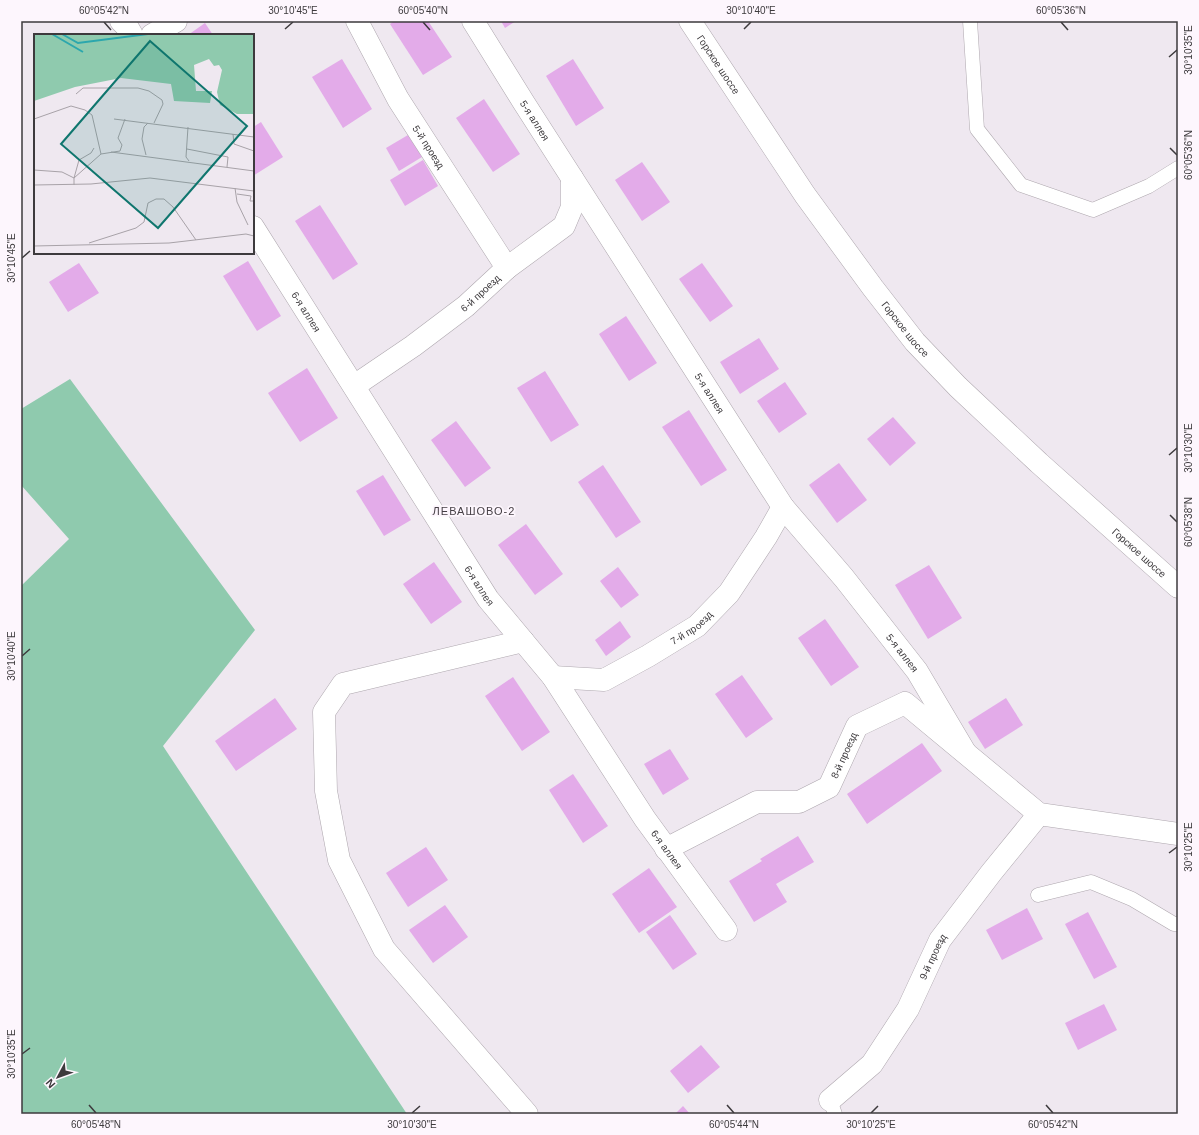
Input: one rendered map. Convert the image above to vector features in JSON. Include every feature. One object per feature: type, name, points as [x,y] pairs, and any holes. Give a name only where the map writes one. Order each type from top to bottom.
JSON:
[{"type":"street","points":[[121,21],[131,34]]},
{"type":"street","points":[[154,34],[176,21]]},
{"type":"street","name":"5-й проезд","points":[[357,21],[398,99],[507,268]]},
{"type":"street","name":"5-я аллея","points":[[473,21],[783,508],[844,578],[917,671],[965,752]]},
{"type":"street","name":"Горское шоссе","points":[[690,21],[805,195],[873,288],[915,342],[958,387],[1039,463],[1178,587]]},
{"type":"street","name":"6-й проезд","points":[[354,386],[413,346],[466,306],[507,268],[564,226],[572,207],[572,178]]},
{"type":"street","name":"6-я аллея","points":[[254,229],[488,599],[553,677],[645,819],[726,930]]},
{"type":"street","name":"7-й проезд","points":[[553,677],[604,680],[648,656],[697,626],[729,593],[766,538],[783,508]]},
{"type":"street","points":[[523,641],[343,684],[324,712],[326,791],[339,860],[384,949],[527,1114]]},
{"type":"street","name":"8-й проезд","points":[[666,849],[757,802],[799,802],[829,787],[857,726],[905,703],[965,752]]},
{"type":"street","points":[[965,752],[1039,814],[1178,834]]},
{"type":"street","name":"9-й проезд","points":[[833,1107],[872,1064],[908,1009],[940,940],[991,873],[1039,814]]},
{"type":"lane","points":[[970,21],[977,129],[1021,185],[1093,210],[1149,186],[1178,168]]},
{"type":"lane","points":[[1038,895],[1091,882],[1132,899],[1174,924],[1178,924]]},
{"type":"green space","points":[[70,379],[255,630],[163,746],[407,1114],[21,1114],[21,586],[69,539],[21,485],[21,409]]},
{"type":"building","points":[[394,21],[428,21],[452,57],[423,75],[390,24]]},
{"type":"building","points":[[501,21],[516,21],[505,28]]},
{"type":"building","points":[[205,23],[212,34],[189,34]]},
{"type":"building","points":[[342,59],[372,109],[343,128],[312,77]]},
{"type":"building","points":[[573,59],[604,108],[576,126],[546,76]]},
{"type":"building","points":[[484,99],[520,154],[493,172],[456,118]]},
{"type":"building","points":[[261,122],[283,157],[254,175],[254,126]]},
{"type":"building","points":[[408,135],[422,157],[399,171],[386,148]]},
{"type":"building","points":[[423,160],[438,186],[405,206],[390,180]]},
{"type":"building","points":[[642,162],[670,202],[642,221],[615,180]]},
{"type":"building","points":[[320,205],[358,264],[333,280],[295,221]]},
{"type":"building","points":[[248,261],[281,316],[257,331],[223,276]]},
{"type":"building","points":[[79,263],[99,293],[68,312],[49,282]]},
{"type":"building","points":[[702,263],[733,306],[710,322],[679,279]]},
{"type":"building","points":[[626,316],[657,363],[629,381],[599,334]]},
{"type":"building","points":[[759,338],[779,369],[740,394],[720,362]]},
{"type":"building","points":[[307,368],[338,418],[300,442],[268,393]]},
{"type":"building","points":[[545,371],[579,425],[551,442],[517,388]]},
{"type":"building","points":[[785,382],[807,414],[779,433],[757,401]]},
{"type":"building","points":[[689,410],[727,470],[701,486],[662,427]]},
{"type":"building","points":[[893,417],[916,443],[890,466],[867,439]]},
{"type":"building","points":[[456,421],[491,468],[465,487],[431,440]]},
{"type":"building","points":[[839,463],[867,500],[837,523],[809,485]]},
{"type":"building","points":[[603,465],[641,522],[616,538],[578,482]]},
{"type":"building","points":[[383,475],[411,520],[384,536],[356,491]]},
{"type":"building","points":[[526,524],[563,574],[535,595],[498,545]]},
{"type":"building","points":[[434,562],[462,602],[431,624],[403,584]]},
{"type":"building","points":[[929,565],[962,618],[928,639],[895,585]]},
{"type":"building","points":[[618,567],[639,595],[621,608],[600,581]]},
{"type":"building","points":[[825,619],[859,667],[831,686],[798,638]]},
{"type":"building","points":[[620,621],[631,637],[606,656],[595,640]]},
{"type":"building","points":[[742,675],[773,719],[746,738],[715,694]]},
{"type":"building","points":[[513,677],[550,732],[522,751],[485,696]]},
{"type":"building","points":[[275,698],[297,729],[236,771],[215,741]]},
{"type":"building","points":[[1006,698],[1023,725],[985,749],[968,722]]},
{"type":"building","points":[[922,743],[942,771],[867,824],[847,794]]},
{"type":"building","points":[[670,749],[689,779],[663,795],[644,764]]},
{"type":"building","points":[[573,774],[608,826],[583,843],[549,790]]},
{"type":"building","points":[[798,836],[814,862],[776,884],[787,902],[754,922],[729,881],[762,861],[760,859]]},
{"type":"building","points":[[426,847],[448,880],[408,907],[386,873]]},
{"type":"building","points":[[649,868],[677,907],[639,933],[612,894]]},
{"type":"building","points":[[445,905],[468,937],[433,963],[409,930]]},
{"type":"building","points":[[1027,908],[1043,939],[1002,960],[986,930]]},
{"type":"building","points":[[1088,912],[1117,967],[1094,979],[1065,924]]},
{"type":"building","points":[[670,915],[697,954],[673,970],[646,932]]},
{"type":"building","points":[[1104,1004],[1117,1030],[1078,1050],[1065,1023]]},
{"type":"building","points":[[701,1045],[720,1067],[688,1093],[670,1071]]},
{"type":"building","points":[[683,1106],[690,1114],[675,1114]]},
{"type":"district","name":"ЛЕВАШОВО-2","points":[[474,511]]}]
